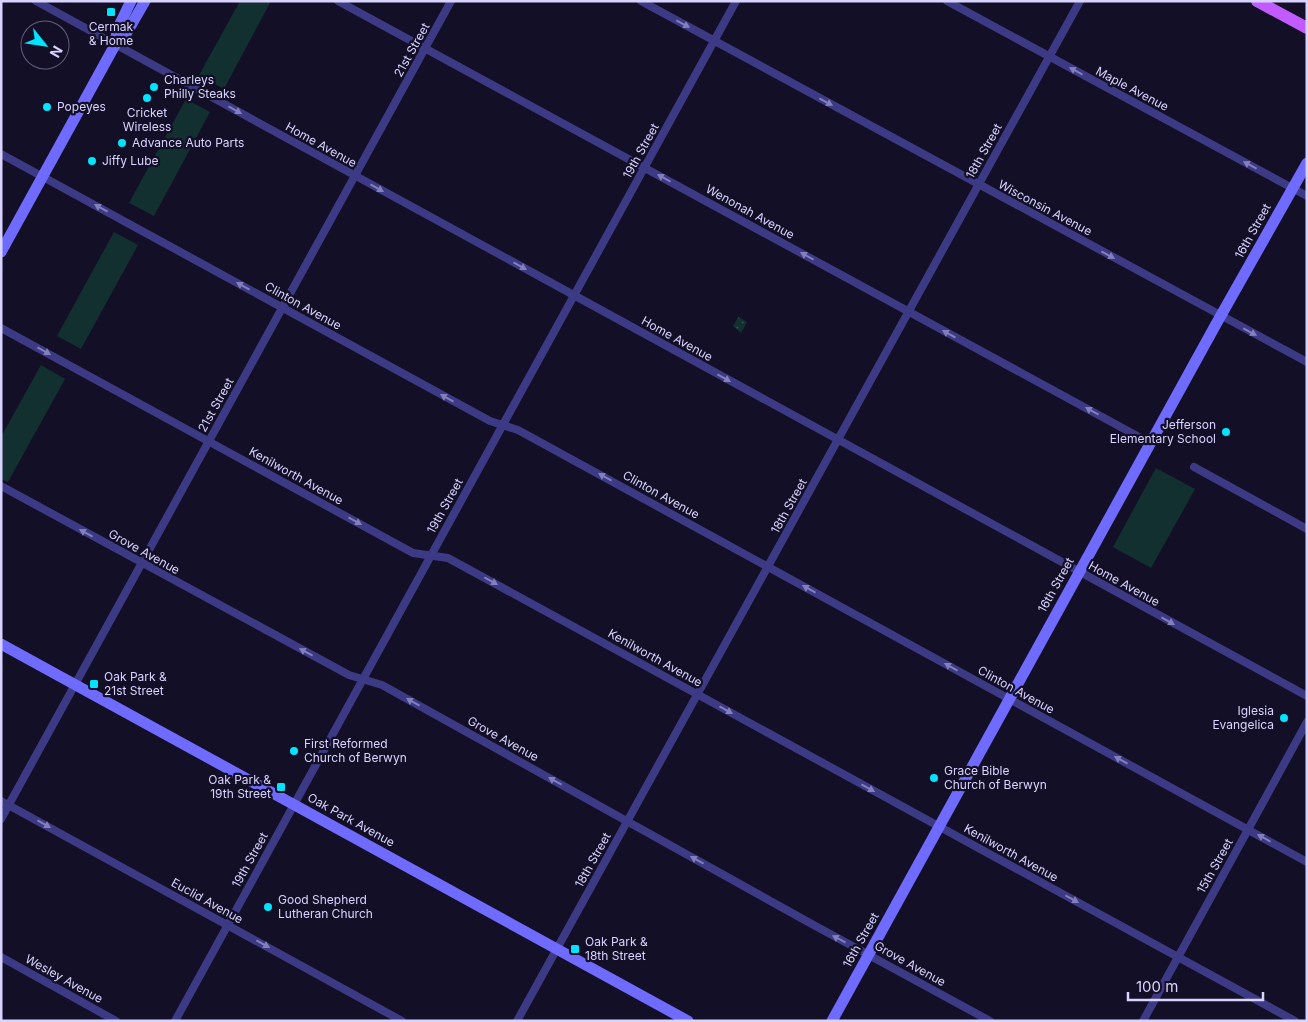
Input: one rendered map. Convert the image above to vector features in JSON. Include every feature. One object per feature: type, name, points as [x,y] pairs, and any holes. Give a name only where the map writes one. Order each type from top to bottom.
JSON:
[{"type":"main road","points":[[1257,1],[1307,28]]},
{"type":"street","name":"Home Avenue","points":[[36,1],[1307,696]]},
{"type":"street","points":[[115,45],[117,30],[131,1]]},
{"type":"street","points":[[1,252],[115,45],[126,34],[145,1]]},
{"type":"street","name":"Wenonah Avenue","points":[[338,1],[1150,443]]},
{"type":"street","name":"21st Street","points":[[1,819],[451,1]]},
{"type":"street","name":"Wisconsin Avenue","points":[[641,1],[1307,362]]},
{"type":"street","name":"19th Street","points":[[175,1021],[736,1]]},
{"type":"street","name":"Maple Avenue","points":[[947,1],[1307,196]]},
{"type":"street","name":"18th Street","points":[[517,1021],[1080,1]]},
{"type":"street","name":"Clinton Avenue","points":[[1,154],[489,421],[518,430],[1307,862]]},
{"type":"street","name":"16th Street","points":[[832,1021],[1150,443],[1307,163]]},
{"type":"street","name":"Kenilworth Avenue","points":[[1,328],[413,553],[448,558],[1295,1021]]},
{"type":"street","points":[[1194,467],[1307,529]]},
{"type":"street","name":"Grove Avenue","points":[[1,486],[349,675],[382,685],[990,1021]]},
{"type":"street","name":"Oak Park Avenue","points":[[1,644],[688,1021]]},
{"type":"street","name":"15th Street","points":[[1142,1021],[1307,722]]},
{"type":"street","name":"Euclid Avenue","points":[[1,800],[402,1021]]},
{"type":"street","name":"Wesley Avenue","points":[[1,957],[116,1021]]},
{"type":"green space","points":[[240,1],[271,1],[224,89],[199,75]]},
{"type":"green space","points":[[186,99],[210,112],[154,216],[129,203]]},
{"type":"green space","points":[[114,232],[138,245],[81,349],[57,336]]},
{"type":"green space","points":[[739,316],[747,322],[741,333],[733,326]]},
{"type":"green space","points":[[41,365],[65,379],[8,482],[1,479],[1,437]]},
{"type":"green space","points":[[1156,468],[1195,489],[1151,568],[1113,547]]},
{"type":"place","name":"Cermak & Home","points":[[111,12]]},
{"type":"place","name":"Charleys Philly Steaks","points":[[154,87]]},
{"type":"place","name":"Cricket Wireless","points":[[147,98]]},
{"type":"place","name":"Popeyes","points":[[47,107]]},
{"type":"place","name":"Advance Auto Parts","points":[[122,143]]},
{"type":"place","name":"Jiffy Lube","points":[[92,161]]},
{"type":"place","name":"Jefferson Elementary School","points":[[1226,432]]},
{"type":"place","name":"Oak Park & 21st Street","points":[[94,684]]},
{"type":"place","name":"Iglesia Evangelica","points":[[1284,718]]},
{"type":"place","name":"First Reformed Church of Berwyn","points":[[294,751]]},
{"type":"place","name":"Grace Bible Church of Berwyn","points":[[934,778]]},
{"type":"place","name":"Oak Park & 19th Street","points":[[281,787]]},
{"type":"place","name":"Good Shepherd Lutheran Church","points":[[268,907]]},
{"type":"place","name":"Oak Park & 18th Street","points":[[575,949]]}]
